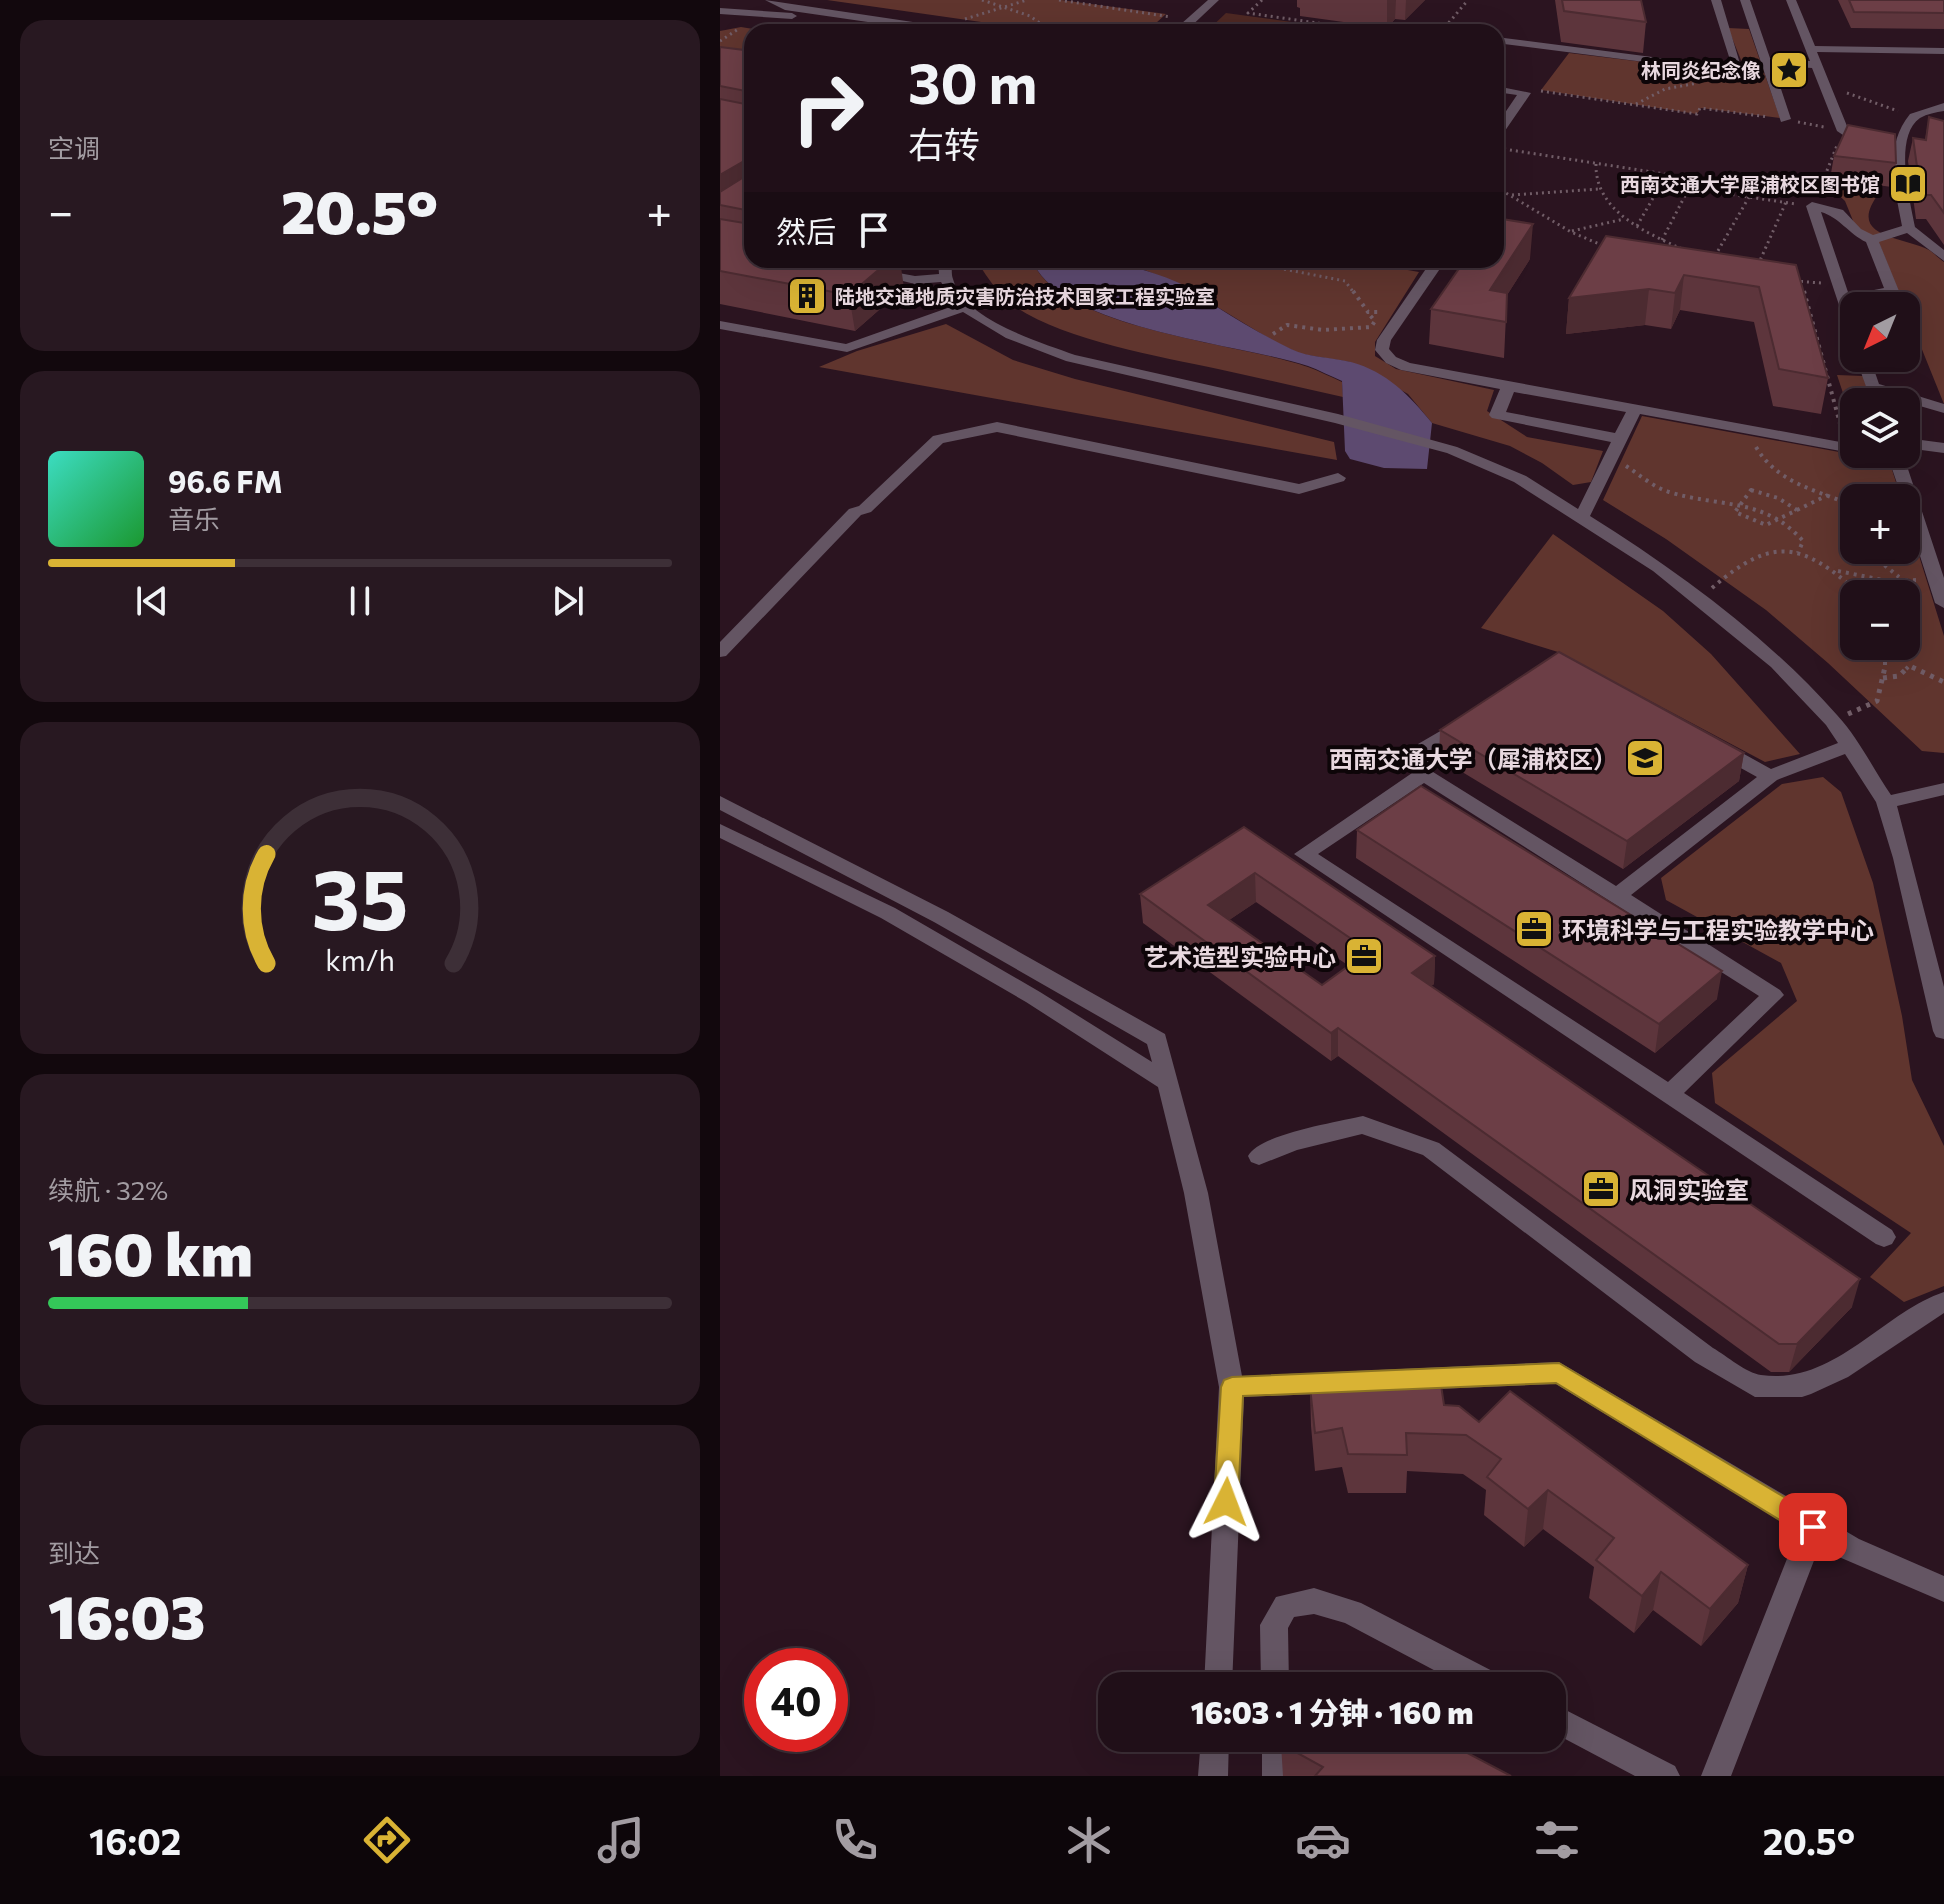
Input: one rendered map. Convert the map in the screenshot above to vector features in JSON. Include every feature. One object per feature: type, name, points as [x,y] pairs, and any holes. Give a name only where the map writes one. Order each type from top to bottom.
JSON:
[{"type":"street","points":[[770,0],[785,7],[904,24]]},
{"type":"street","points":[[1187,24],[1214,0]]},
{"type":"street","points":[[1504,41],[1722,69],[1737,65],[1716,0]]},
{"type":"street","points":[[1745,0],[1785,119]]},
{"type":"street","points":[[1791,0],[1843,131]]},
{"type":"street","points":[[720,11],[778,14],[846,24]]},
{"type":"street","points":[[1810,49],[1944,51]]},
{"type":"street","points":[[1765,61],[1817,65]]},
{"type":"street","points":[[1504,90],[1525,93],[1504,123]]},
{"type":"street","points":[[1944,107],[1914,117],[1900,140],[1900,176],[1909,228],[1944,257]]},
{"type":"street","points":[[1812,206],[1838,213],[1856,232],[1872,240],[1892,291],[1887,292]]},
{"type":"street","points":[[1812,206],[1840,292]]},
{"type":"street","points":[[1872,240],[1909,228]]},
{"type":"street","points":[[945,268],[944,278],[951,294],[964,307],[1030,342],[1071,358],[1338,419],[1452,450],[1520,479],[1659,567],[1777,663],[1833,721],[1851,745],[1886,802],[1903,858],[1944,1031]]},
{"type":"street","points":[[1433,268],[1384,340],[1382,350],[1391,360],[1406,367],[1840,446]]},
{"type":"street","points":[[860,270],[915,280],[944,278]]},
{"type":"street","points":[[720,315],[847,348],[964,307]]},
{"type":"street","points":[[1509,386],[1497,415],[1620,439]]},
{"type":"street","points":[[1920,404],[1944,409]]},
{"type":"street","points":[[1582,516],[1635,409]]},
{"type":"street","points":[[720,652],[855,512],[865,509],[938,439],[997,427],[1299,489],[1338,478]]},
{"type":"street","points":[[1920,445],[1944,448]]},
{"type":"street","points":[[1900,468],[1944,603]]},
{"type":"street","points":[[1424,774],[1425,748],[1478,713]]},
{"type":"street","points":[[1704,740],[1770,776]]},
{"type":"street","points":[[1617,896],[1770,776],[1851,745]]},
{"type":"street","points":[[1424,774],[1773,995],[1669,1094]]},
{"type":"street","points":[[1424,774],[1304,854],[1884,1237]]},
{"type":"street","points":[[1886,802],[1944,789]]},
{"type":"street","points":[[720,802],[859,872],[1061,983],[1157,1040],[1196,1193],[1232,1387],[1219,1672]]},
{"type":"street","points":[[720,830],[888,913],[1033,997],[1167,1082]]},
{"type":"street","points":[[1259,1156],[1292,1142],[1363,1125],[1431,1149],[1704,1355],[1755,1386],[1802,1386],[1839,1369],[1927,1309],[1944,1302]]},
{"type":"street","points":[[1232,1387],[1559,1373],[1849,1548],[1944,1589]]},
{"type":"street","points":[[1716,1776],[1813,1527]]},
{"type":"street","points":[[1275,1672],[1274,1625],[1286,1606],[1314,1601],[1351,1612],[1465,1672]]},
{"type":"street","points":[[1566,1724],[1665,1776]]},
{"type":"street","points":[[1213,1776],[1214,1752]]},
{"type":"street","points":[[1276,1752],[1277,1776]]},
{"type":"path","points":[[982,0],[1045,24]]},
{"type":"path","points":[[965,20],[1027,0]]},
{"type":"path","points":[[1059,0],[1192,20]]},
{"type":"path","points":[[1262,0],[1248,13],[1324,24]]},
{"type":"path","points":[[1448,24],[1468,0]]},
{"type":"path","points":[[720,41],[741,27]]},
{"type":"path","points":[[1635,104],[1665,89],[1710,81]]},
{"type":"path","points":[[1826,87],[1878,102],[1914,117]]},
{"type":"path","points":[[1525,93],[1541,90],[1697,114],[1700,108],[1785,119],[1843,131],[1812,206],[1661,184]]},
{"type":"path","points":[[1504,147],[1665,174],[1637,226]]},
{"type":"path","points":[[1596,164],[1594,173],[1599,189],[1625,218],[1689,253]]},
{"type":"path","points":[[1662,240],[1689,188]]},
{"type":"path","points":[[1510,196],[1599,189]]},
{"type":"path","points":[[1504,192],[1571,232],[1606,247]]},
{"type":"path","points":[[1722,264],[1713,261],[1749,197]]},
{"type":"path","points":[[1755,273],[1786,202]]},
{"type":"path","points":[[1571,232],[1625,218]]},
{"type":"path","points":[[1273,334],[1287,325],[1323,330],[1371,327],[1375,321],[1345,281],[1278,268]]},
{"type":"path","points":[[1788,280],[1838,285]]},
{"type":"path","points":[[1789,290],[1804,291],[1840,425]]},
{"type":"path","points":[[1368,312],[1403,311]]},
{"type":"path","points":[[1755,431],[1754,444],[1761,459],[1778,475],[1800,487],[1840,500]]},
{"type":"path","points":[[1609,461],[1619,462],[1665,491],[1740,503],[1780,519],[1792,525],[1803,541],[1798,553]]},
{"type":"path","points":[[1797,510],[1778,498],[1751,490],[1735,512],[1766,525],[1780,519],[1828,495]]},
{"type":"path","points":[[1700,600],[1730,570],[1755,554],[1780,549],[1798,553],[1836,571],[1884,580],[1900,578],[1937,583]]},
{"type":"path","points":[[1883,564],[1900,578]]},
{"type":"path","points":[[1836,571],[1845,580]]},
{"type":"path","points":[[1833,721],[1877,701],[1884,660]]},
{"type":"path","points":[[1883,678],[1899,676],[1909,666],[1909,660]]},
{"type":"path","points":[[1909,666],[1944,682]]},
{"type":"shaded area","points":[[827,0],[1061,0],[1166,14],[1156,23],[995,24]]},
{"type":"shaded area","points":[[1226,13],[1306,24],[1214,24]]},
{"type":"shaded area","points":[[744,28],[744,65],[720,61],[720,31]]},
{"type":"shaded area","points":[[1728,28],[1749,29],[1780,118],[1701,108],[1697,114],[1541,90],[1569,53],[1718,71],[1743,65]]},
{"type":"shaded area","points":[[1827,184],[1880,192],[1871,207],[1869,218],[1873,227],[1892,238],[1929,250],[1944,262],[1944,404],[1920,345],[1920,292],[1899,292],[1877,238],[1856,228],[1845,201]]},
{"type":"shaded area","points":[[1038,268],[1049,284],[1077,303],[1155,331],[1308,367],[1342,382],[1343,397],[1140,353],[1059,329],[1014,306],[996,289],[982,269]]},
{"type":"shaded area","points":[[1038,268],[1137,268],[1198,292],[1226,313],[1291,349],[1364,366],[1406,394],[1432,423],[1427,469],[1384,468],[1350,459],[1345,451],[1342,381],[1308,366],[1155,331],[1114,318],[1077,303],[1049,283]]},
{"type":"shaded area","points":[[1140,268],[1396,268],[1419,272],[1375,342],[1375,356],[1396,369],[1494,390],[1487,411],[1527,437],[1603,451],[1591,482],[1573,485],[1510,446],[1432,423],[1408,394],[1350,362],[1301,354],[1275,342],[1214,305],[1201,293]]},
{"type":"shaded area","points":[[946,324],[1013,360],[1075,379],[1334,442],[1337,460],[819,367],[857,351]]},
{"type":"shaded area","points":[[1837,375],[1863,376],[1867,388],[1841,388]]},
{"type":"shaded area","points":[[1642,416],[1840,452],[1840,468],[1891,468],[1897,484],[1840,484],[1840,564],[1920,564],[1920,559],[1944,636],[1944,753],[1922,751],[1766,610],[1666,539],[1603,500]]},
{"type":"shaded area","points":[[1553,534],[1663,611],[1711,654],[1800,754],[1765,762],[1558,652],[1481,628]]},
{"type":"shaded area","points":[[1823,777],[1841,792],[1873,883],[1902,1016],[1912,1080],[1944,1146],[1944,1286],[1904,1302],[1870,1277],[1911,1233],[1715,1103],[1712,1073],[1797,1001],[1781,963],[1666,900],[1661,878],[1782,784]]},
{"type":"building","points":[[1562,0],[1641,0],[1646,22],[1564,11]]},
{"type":"building","points":[[1849,0],[1944,0],[1944,13],[1854,12]]},
{"type":"building","points":[[720,47],[744,50],[744,91],[720,86]]},
{"type":"building","points":[[720,99],[744,104],[744,161],[720,175]]},
{"type":"building","points":[[1929,117],[1944,121],[1944,213],[1931,195],[1921,195],[1913,138],[1926,140]]},
{"type":"building","points":[[1848,125],[1895,134],[1896,163],[1834,156]]},
{"type":"building","points":[[744,177],[744,210],[720,205],[720,192]]},
{"type":"building","points":[[720,219],[744,223],[744,268],[881,268],[849,295],[720,271]]},
{"type":"building","points":[[1504,219],[1533,224],[1490,290],[1507,293],[1506,322],[1431,309],[1459,268],[1504,268]]},
{"type":"building","points":[[1606,236],[1796,265],[1828,378],[1779,369],[1759,287],[1684,275],[1675,293],[1649,289],[1569,298]]},
{"type":"building","points":[[1559,652],[1744,753],[1627,841],[1440,730]]},
{"type":"building","name":"环境科学与工程实验教学中心","points":[[1421,786],[1722,971],[1659,1024],[1357,830]]},
{"type":"building","points":[[1244,827],[1435,956],[1412,973],[1860,1279],[1797,1344],[1779,1344],[1338,1028],[1331,1033],[1140,894]],"holes":[[[1255,873],[1369,951],[1322,985],[1208,905]]]},
{"type":"building","points":[[1441,1385],[1444,1405],[1459,1406],[1479,1422],[1510,1391],[1748,1565],[1710,1609],[1661,1572],[1642,1596],[1596,1560],[1614,1538],[1548,1490],[1528,1509],[1487,1477],[1501,1459],[1466,1435],[1406,1433],[1407,1455],[1348,1454],[1342,1428],[1315,1433],[1310,1387]]},
{"type":"building","points":[[1296,1752],[1466,1752],[1511,1776],[1315,1776],[1323,1767]]},
{"type":"place","name":"林同炎纪念像","points":[[1789,70]]},
{"type":"place","name":"西南交通大学犀浦校区图书馆","points":[[1908,184]]},
{"type":"place","name":"陆地交通地质灾害防治技术国家工程实验室","points":[[807,296]]},
{"type":"place","name":"西南交通大学（犀浦校区）","points":[[1645,758]]},
{"type":"place","name":"环境科学与工程实验教学中心","points":[[1534,929]]},
{"type":"place","name":"艺术造型实验中心","points":[[1364,956]]},
{"type":"place","name":"风洞实验室","points":[[1601,1189]]},
{"type":"route","points":[[1226,1502],[1232,1387],[1559,1373],[1813,1527]]}]
